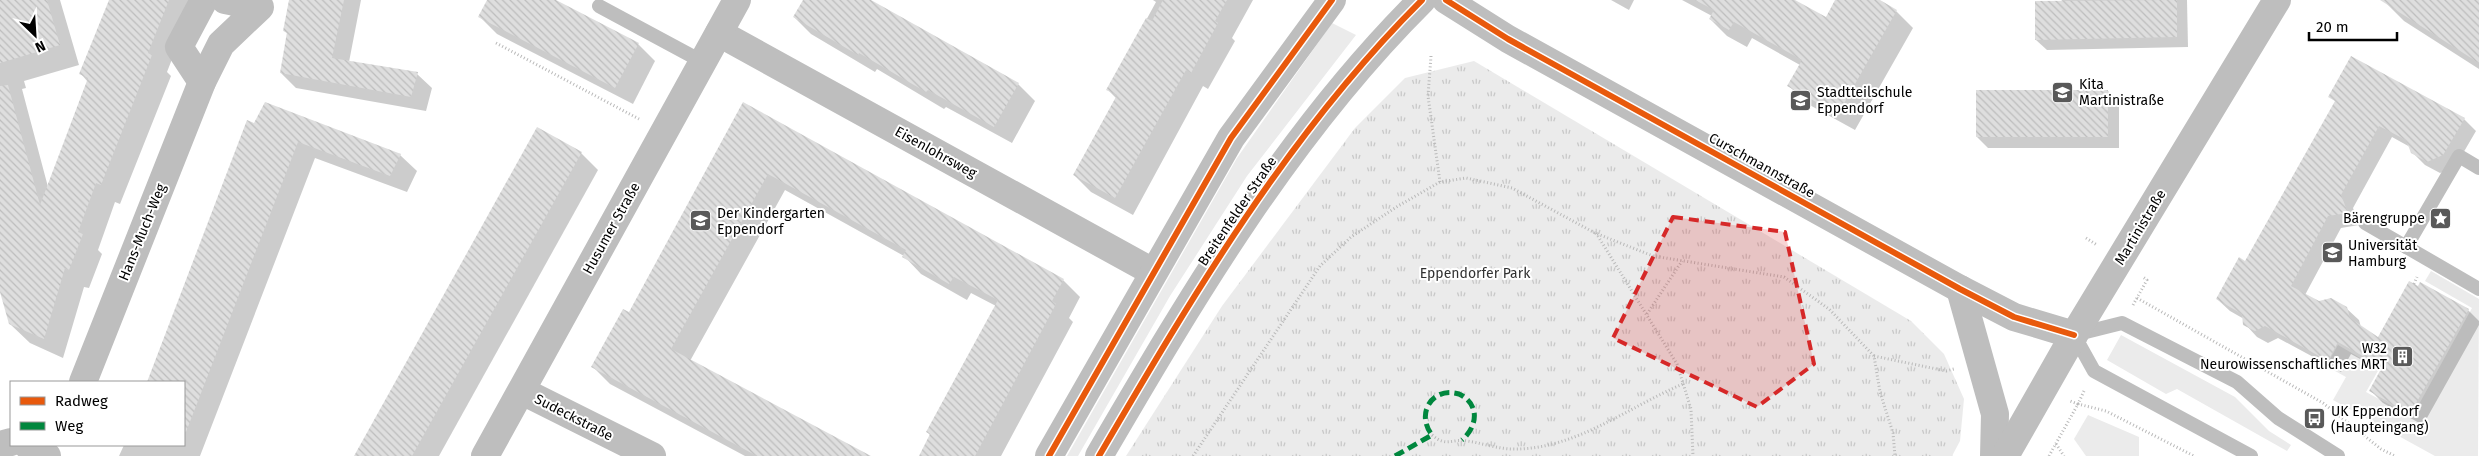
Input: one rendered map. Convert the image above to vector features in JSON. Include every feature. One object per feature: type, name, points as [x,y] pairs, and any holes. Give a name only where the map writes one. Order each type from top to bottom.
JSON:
[{"type":"street","points":[[202,82],[179,47],[204,0]]},
{"type":"street","name":"Hans-Much-Weg","points":[[83,381],[202,82],[221,44],[260,7],[225,0]]},
{"type":"street","name":"Husumer Straße","points":[[485,456],[737,0]]},
{"type":"street","points":[[1050,456],[1152,272],[1231,138],[1332,0]]},
{"type":"street","name":"Breitenfelder Straße","points":[[1099,456],[1187,305],[1280,169],[1384,38],[1422,0]]},
{"type":"street","name":"Curschmannstraße","points":[[1446,0],[1508,38],[1960,289],[2014,317],[2074,335]]},
{"type":"street","name":"Martinistraße","points":[[2005,456],[2074,335],[2277,0]]},
{"type":"street","name":"Eisenlohrsweg","points":[[719,32],[1152,272]]},
{"type":"street","points":[[1960,289],[1995,414],[1994,456]]},
{"type":"street","name":"Sudeckstraße","points":[[522,391],[652,456]]},
{"type":"lane","points":[[599,6],[702,62]]},
{"type":"lane","points":[[2406,247],[2459,156],[2479,168]]},
{"type":"lane","points":[[2365,223],[2479,289]]},
{"type":"lane","points":[[2251,456],[2094,371],[2074,335],[2122,323],[2237,382],[2278,418],[2338,456]]},
{"type":"path","points":[[496,43],[664,132]]},
{"type":"path","points":[[1431,56],[1428,96],[1440,182]]},
{"type":"path","points":[[1193,456],[1320,266],[1351,237],[1440,182],[1466,178],[1512,188],[1595,233],[1654,256],[1784,277],[1829,309],[1874,356],[1880,392],[1894,433],[1895,456]]},
{"type":"path","points":[[1595,233],[1677,364],[1691,409],[1693,456]]},
{"type":"path","points":[[1647,315],[1682,260]]},
{"type":"path","points":[[2137,298],[2324,403],[2381,449],[2395,456]]},
{"type":"path","points":[[1874,356],[1946,371],[1982,366]]},
{"type":"path","points":[[1432,435],[1448,443],[1462,440],[1512,449],[1550,446],[1590,431],[1657,395],[1683,384]]},
{"type":"path","points":[[2078,404],[2106,410],[2194,456]]},
{"type":"path","points":[[2056,444],[2064,456]]},
{"type":"highlighted area","points":[[1673,217],[1785,232],[1814,364],[1757,407],[1613,338]]},
{"type":"green space","points":[[1332,23],[1356,35],[1247,176],[1170,296],[1078,456],[1067,456],[1237,158]]},
{"type":"green space","name":"Eppendorfer Park","points":[[1474,61],[1911,321],[1944,354],[1964,399],[1960,441],[1952,456],[1126,456],[1222,306],[1355,128],[1405,78]]},
{"type":"green space","points":[[2431,271],[2479,299],[2478,456],[2435,456],[2333,400],[2346,377],[2326,366],[2338,345],[2379,369],[2366,392],[2412,417],[2472,308],[2425,281]]},
{"type":"green space","points":[[2121,335],[2235,397],[2269,431],[2291,445],[2287,451],[2177,389],[2166,394],[2107,360]]},
{"type":"green space","points":[[2088,415],[2139,437],[2139,456],[2086,456],[2074,439]]},
{"type":"building","points":[[0,0],[47,0],[60,45],[0,63]]},
{"type":"building","points":[[109,0],[169,0],[148,53],[152,55],[101,185],[96,183],[78,232],[83,234],[69,270],[65,268],[44,339],[9,324],[0,292],[0,86],[8,85],[40,205],[88,78],[79,74]]},
{"type":"building","points":[[289,0],[344,0],[332,58],[418,72],[411,97],[280,73],[287,32],[283,31]]},
{"type":"building","points":[[487,0],[556,0],[639,43],[615,88],[478,17]]},
{"type":"building","points":[[803,0],[871,0],[1019,83],[994,127],[928,90],[926,92],[859,53],[858,55],[793,17]]},
{"type":"building","points":[[1163,0],[1227,0],[1215,21],[1218,23],[1191,73],[1186,70],[1115,198],[1073,175],[1117,95],[1106,90],[1146,18],[1152,21]]},
{"type":"building","points":[[1695,0],[1795,0],[1826,17],[1835,0],[1880,0],[1897,10],[1838,114],[1787,86],[1802,60],[1734,22],[1729,30],[1709,19],[1714,10]]},
{"type":"building","points":[[2177,0],[2177,37],[2035,40],[2035,1]]},
{"type":"building","points":[[2380,0],[2479,0],[2479,63]]},
{"type":"building","points":[[2351,56],[2465,118],[2443,155],[2427,162],[2411,153],[2406,140],[2379,126],[2341,195],[2348,213],[2328,216],[2291,286],[2319,301],[2331,298],[2347,307],[2350,318],[2378,337],[2409,281],[2418,286],[2420,282],[2469,309],[2410,414],[2369,391],[2382,367],[2338,342],[2328,361],[2265,326],[2255,331],[2243,325],[2242,314],[2216,299],[2239,257],[2245,261],[2335,101],[2328,97]]},
{"type":"building","points":[[1976,90],[2108,90],[2108,137],[1976,137]]},
{"type":"building","points":[[265,102],[401,154],[390,176],[298,142],[185,432],[185,381],[147,381],[247,120],[254,123]]},
{"type":"building","points":[[743,102],[1064,279],[1052,301],[1056,304],[975,456],[919,456],[930,434],[926,432],[998,300],[954,277],[949,284],[902,257],[906,250],[768,174],[671,349],[871,456],[757,456],[591,367],[623,309],[629,312]]},
{"type":"building","points":[[537,127],[582,152],[412,456],[354,456]]},
{"type":"marked path","points":[[1395,456],[1432,435],[1427,427],[1426,410],[1429,403],[1441,394],[1459,394],[1471,403],[1474,422],[1462,440]]},
{"type":"cycle path","points":[[1049,456],[1231,138],[1332,0]]},
{"type":"cycle path","points":[[1099,456],[1207,276],[1286,160],[1329,104],[1374,51],[1422,0]]},
{"type":"cycle path","points":[[1446,0],[1508,39],[1960,289],[2014,317],[2074,335]]},
{"type":"place","name":"Kita Martinistraße","points":[[2063,92]]},
{"type":"place","name":"Stadtteilschule Eppendorf","points":[[1801,100]]},
{"type":"place","name":"Bärengruppe","points":[[2441,218]]},
{"type":"place","name":"Der Kindergarten Eppendorf","points":[[701,221]]},
{"type":"place","name":"Universität Hamburg","points":[[2332,253]]},
{"type":"place","name":"W32 Neurowissenschaftliches MRT","points":[[2403,356]]},
{"type":"place","name":"UK Eppendorf (Haupteingang)","points":[[2315,419]]}]
